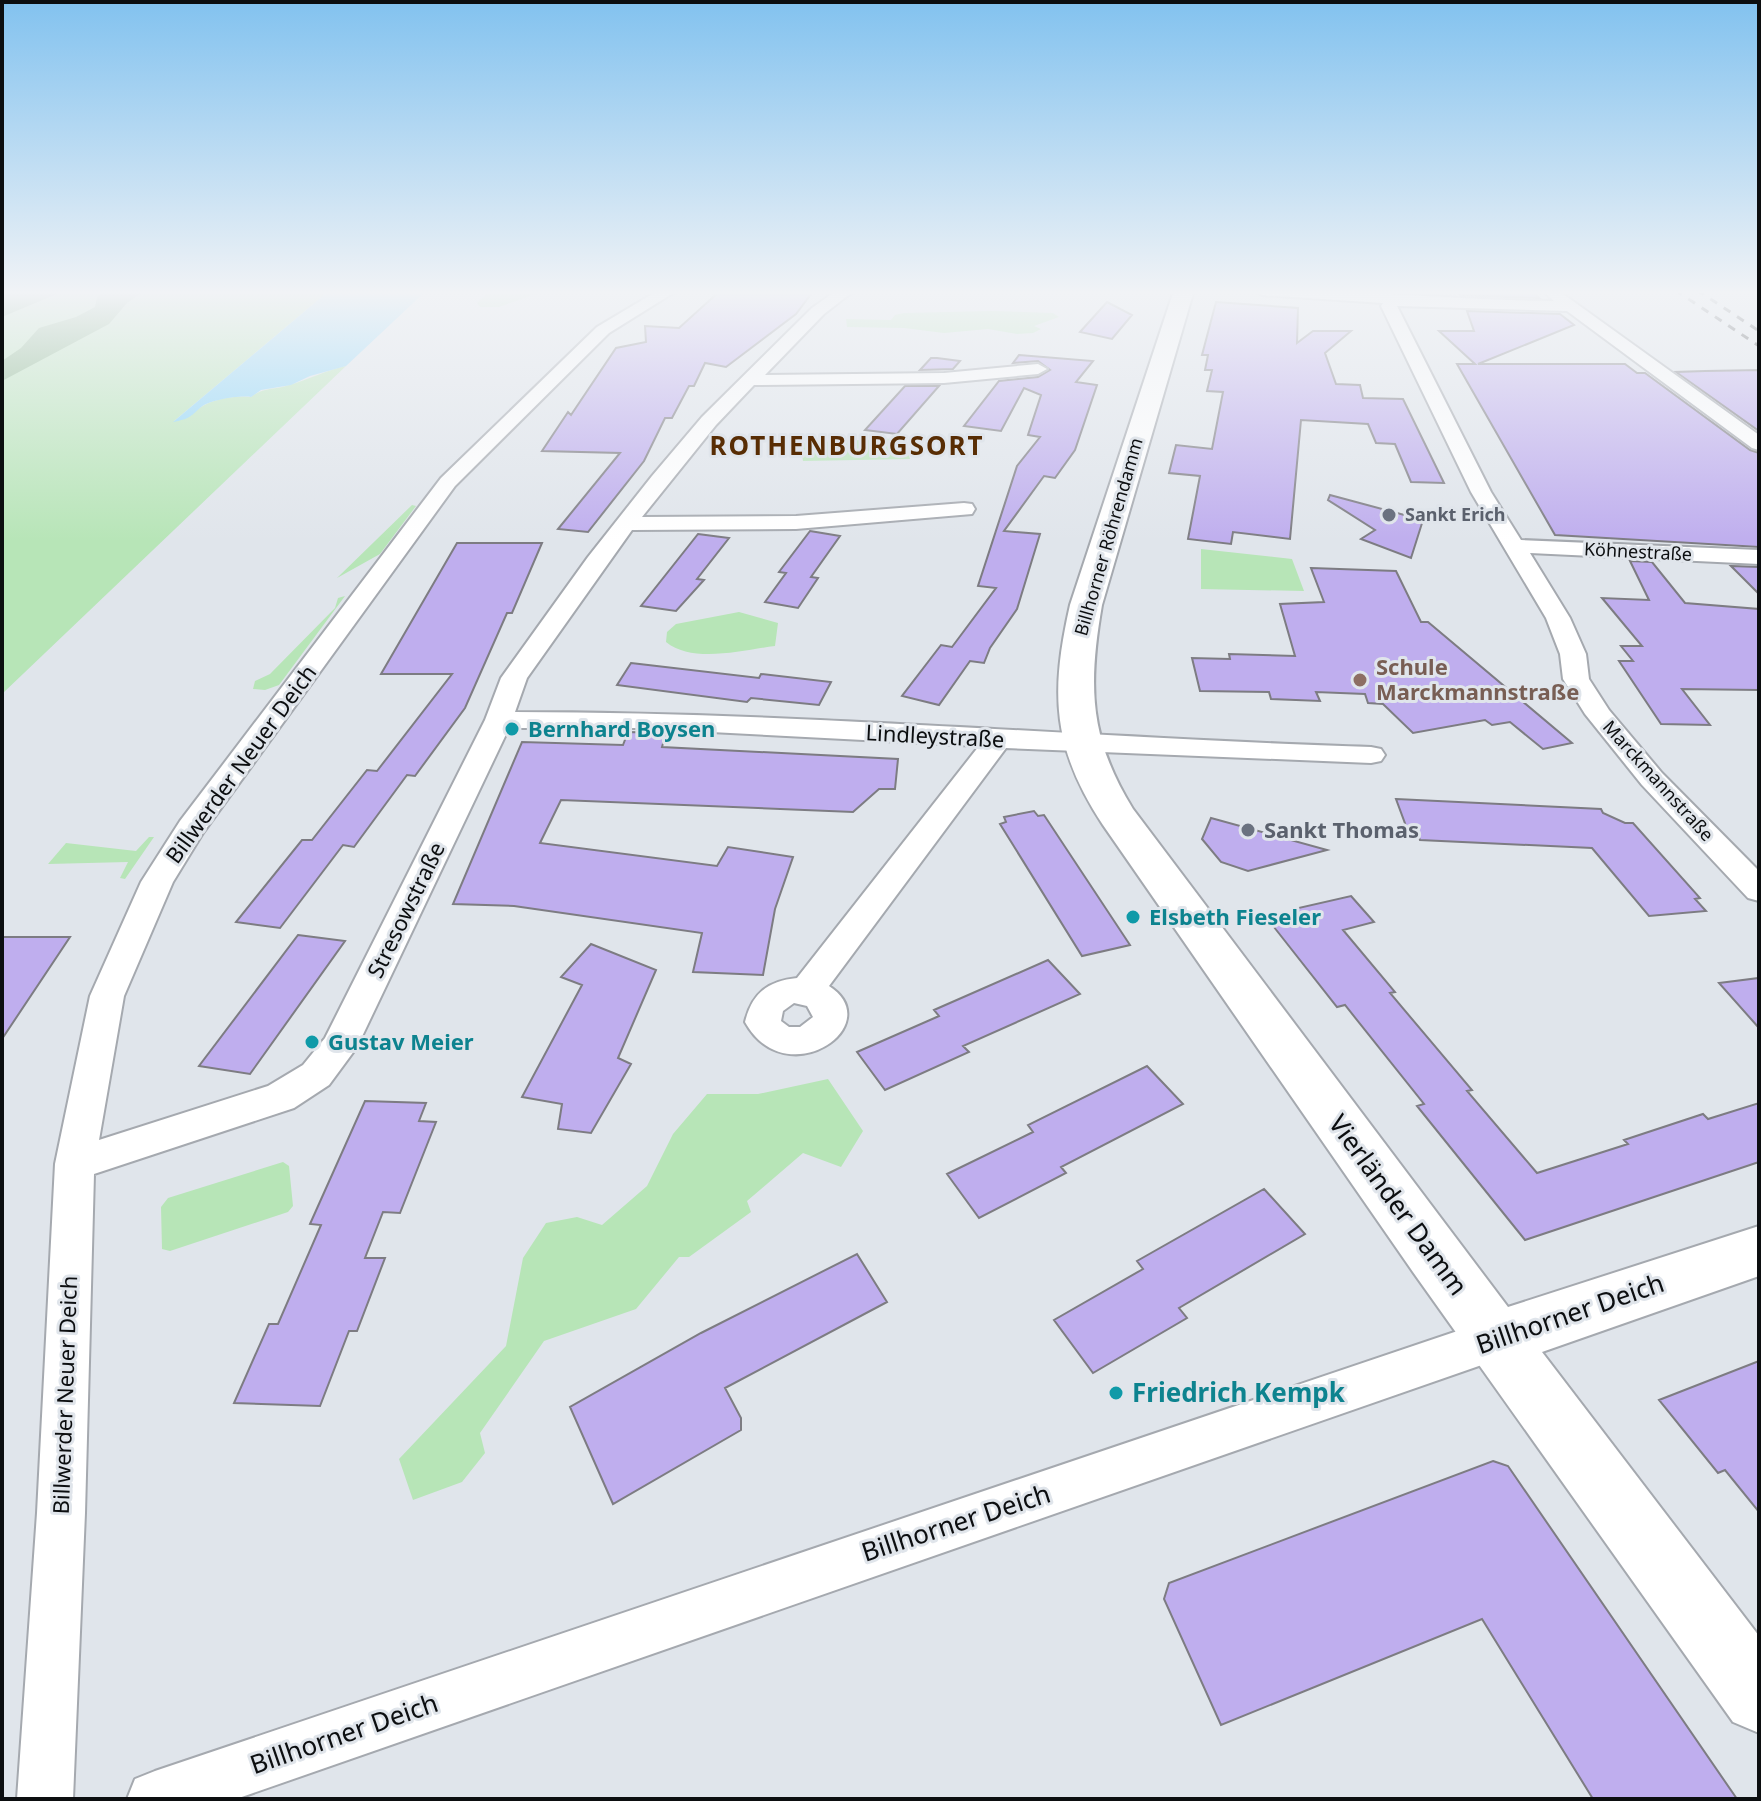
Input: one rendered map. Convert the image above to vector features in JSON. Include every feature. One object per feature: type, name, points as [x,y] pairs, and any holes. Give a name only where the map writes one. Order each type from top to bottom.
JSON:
[{"type":"street","name":"Billwerder Neuer Deich","points":[[45,1799],[75,1164],[107,996],[157,882],[191,828],[448,482],[558,374]]},
{"type":"street","name":"Stresowstraße","points":[[75,1164],[281,1097],[325,1067],[357,1012],[499,720],[514,678],[626,523],[709,421],[756,374]]},
{"type":"street","points":[[750,380],[944,378],[985,374]]},
{"type":"street","name":"Billhorner Röhrendamm","points":[[1081,743],[1076,707],[1081,628],[1158,374]]},
{"type":"street","name":"Marckmannstraße","points":[[1423,374],[1481,492],[1558,618],[1573,654],[1576,679],[1598,714],[1652,779],[1759,890]]},
{"type":"street","points":[[1663,374],[1759,444]]},
{"type":"street","points":[[626,523],[782,524],[964,509]]},
{"type":"street","name":"Köhnestraße","points":[[1516,546],[1759,557]]},
{"type":"street","name":"Lindleystraße","points":[[499,720],[634,720],[1371,755]]},
{"type":"street","points":[[806,991],[999,739]]},
{"type":"street","name":"Vierländer Damm","points":[[1081,743],[1093,776],[1117,816],[1759,1696]]},
{"type":"street","name":"Billhorner Deich","points":[[155,1799],[884,1546],[1145,1461],[1759,1251]]},
{"type":"green space","points":[[2,374],[230,374],[174,421],[186,418],[212,402],[232,397],[251,397],[320,374],[338,374],[2,694]]},
{"type":"green space","points":[[2,374],[15,374],[2,381]]},
{"type":"green space","points":[[904,438],[910,459],[803,461],[800,443]]},
{"type":"green space","points":[[412,505],[416,506],[380,554],[337,578]]},
{"type":"green space","points":[[1201,549],[1292,559],[1304,591],[1201,589]]},
{"type":"green space","points":[[345,596],[279,685],[265,690],[253,689],[255,681],[270,674],[335,608],[338,598]]},
{"type":"green space","points":[[739,612],[778,623],[775,646],[704,654],[677,649],[666,642],[667,632],[676,624]]},
{"type":"green space","points":[[149,837],[154,837],[125,879],[120,878],[128,862],[48,864],[66,843],[136,851]]},
{"type":"green space","points":[[828,1079],[863,1131],[841,1167],[803,1153],[747,1201],[751,1212],[689,1257],[679,1257],[636,1309],[544,1341],[480,1433],[485,1453],[462,1482],[413,1500],[399,1459],[506,1346],[523,1258],[546,1223],[577,1217],[602,1225],[647,1186],[673,1134],[707,1094],[758,1094]]},
{"type":"green space","points":[[283,1162],[289,1166],[293,1206],[288,1212],[170,1251],[162,1249],[161,1207],[168,1198]]},
{"type":"water","points":[[230,374],[317,374],[291,385],[261,390],[251,397],[232,397],[210,403],[189,417],[173,422]]},
{"type":"building","points":[[599,374],[700,374],[694,386],[689,386],[672,418],[665,418],[644,461],[588,532],[558,529],[620,453],[542,451],[568,412],[571,415]]},
{"type":"building","points":[[1043,374],[1082,374],[1076,382],[1097,385],[1075,450],[1055,478],[1044,476],[1004,531],[1040,534],[1017,609],[990,648],[984,663],[970,661],[939,705],[902,696],[941,645],[952,647],[996,588],[978,586],[1017,466],[1040,437],[1028,435],[1041,395],[1024,388],[1001,431],[964,426],[999,381]]},
{"type":"building","points":[[1211,374],[1332,374],[1336,384],[1360,385],[1363,398],[1403,399],[1444,483],[1411,482],[1395,444],[1376,443],[1368,424],[1301,420],[1290,539],[1233,532],[1231,544],[1188,539],[1200,476],[1169,473],[1176,445],[1212,449],[1223,392],[1207,391]]},
{"type":"building","points":[[1463,374],[1646,374],[1750,450],[1759,453],[1759,547],[1555,535]]},
{"type":"building","points":[[1679,374],[1759,374],[1759,431]]},
{"type":"building","points":[[905,386],[939,386],[897,434],[865,430]]},
{"type":"building","name":"Sankt Erich","points":[[1330,495],[1423,520],[1411,558],[1361,539],[1375,530],[1328,500]]},
{"type":"building","points":[[810,531],[840,536],[811,577],[818,578],[798,608],[765,602],[786,573],[779,572]]},
{"type":"building","points":[[698,534],[729,538],[697,579],[704,580],[676,611],[641,606]]},
{"type":"building","points":[[457,543],[542,543],[512,613],[507,613],[465,708],[415,776],[407,775],[354,847],[343,845],[280,928],[236,922],[302,840],[312,840],[367,770],[377,771],[452,674],[381,674]]},
{"type":"building","points":[[1630,561],[1652,562],[1685,603],[1759,609],[1759,690],[1682,689],[1710,725],[1661,724],[1619,661],[1633,661],[1621,646],[1642,646],[1602,598],[1649,600]]},
{"type":"building","points":[[1731,566],[1759,567],[1759,594]]},
{"type":"building","points":[[1311,568],[1396,571],[1421,622],[1428,622],[1572,743],[1543,749],[1510,722],[1492,725],[1485,720],[1413,733],[1383,704],[1368,703],[1365,694],[1316,692],[1320,701],[1271,699],[1269,692],[1200,691],[1192,658],[1230,659],[1229,654],[1295,656],[1280,604],[1324,602]]},
{"type":"building","points":[[631,663],[759,678],[761,674],[831,682],[819,705],[751,698],[747,702],[617,685]]},
{"type":"building","points":[[628,732],[666,733],[662,747],[898,759],[895,789],[879,789],[853,812],[561,800],[540,843],[717,866],[728,847],[793,857],[775,909],[763,975],[693,972],[702,933],[514,906],[453,904],[522,742],[623,745]]},
{"type":"building","points":[[1396,799],[1601,809],[1603,813],[1625,823],[1633,823],[1700,898],[1695,899],[1706,911],[1649,916],[1592,848],[1420,840],[1418,835],[1409,834]]},
{"type":"building","points":[[1034,811],[1038,816],[1044,815],[1130,945],[1082,956],[1000,824],[1006,822],[1004,817]]},
{"type":"building","points":[[1211,818],[1327,850],[1248,871],[1221,862],[1202,839]]},
{"type":"building","points":[[1351,896],[1374,922],[1343,930],[1395,992],[1390,993],[1472,1090],[1467,1091],[1537,1173],[1628,1144],[1624,1140],[1703,1114],[1708,1119],[1759,1103],[1759,1162],[1525,1240],[1417,1106],[1424,1104],[1345,1005],[1337,1007],[1270,922],[1299,915],[1294,909]]},
{"type":"building","points":[[298,935],[345,941],[250,1074],[199,1066]]},
{"type":"building","points":[[2,937],[70,937],[2,1039]]},
{"type":"building","points":[[591,944],[656,970],[618,1058],[631,1064],[591,1133],[558,1129],[562,1104],[522,1097],[582,985],[561,977]]},
{"type":"building","points":[[1048,960],[1080,994],[963,1046],[969,1052],[885,1090],[857,1052],[939,1016],[934,1010]]},
{"type":"building","points":[[1759,978],[1759,1028],[1719,983]]},
{"type":"building","points":[[1147,1066],[1183,1104],[1061,1167],[1066,1173],[979,1218],[947,1174],[1033,1132],[1028,1125]]},
{"type":"building","points":[[365,1101],[426,1103],[419,1121],[436,1122],[400,1213],[383,1212],[365,1258],[385,1258],[357,1331],[349,1331],[320,1406],[234,1403],[269,1324],[278,1324],[321,1225],[310,1224]]},
{"type":"building","points":[[1264,1189],[1305,1234],[1179,1308],[1187,1318],[1093,1373],[1054,1320],[1143,1269],[1137,1261]]},
{"type":"building","points":[[857,1254],[887,1302],[725,1388],[741,1418],[741,1430],[613,1504],[570,1407],[701,1333]]},
{"type":"building","points":[[1759,1361],[1759,1512],[1725,1470],[1718,1473],[1659,1400]]},
{"type":"building","points":[[1493,1461],[1508,1466],[1737,1799],[1593,1799],[1482,1619],[1221,1725],[1164,1599],[1169,1583]]},
{"type":"place","name":"Sankt Erich","points":[[1389,515]]},
{"type":"place","name":"Schule Marckmannstraße","points":[[1360,680]]},
{"type":"place","name":"Bernhard Boysen","points":[[512,729]]},
{"type":"place","name":"Sankt Thomas","points":[[1248,830]]},
{"type":"place","name":"Elsbeth Fieseler","points":[[1133,917]]},
{"type":"place","name":"Gustav Meier","points":[[312,1042]]},
{"type":"place","name":"Friedrich Kempk","points":[[1116,1393]]},
{"type":"district","name":"ROTHENBURGSORT","points":[[847,446]]}]
